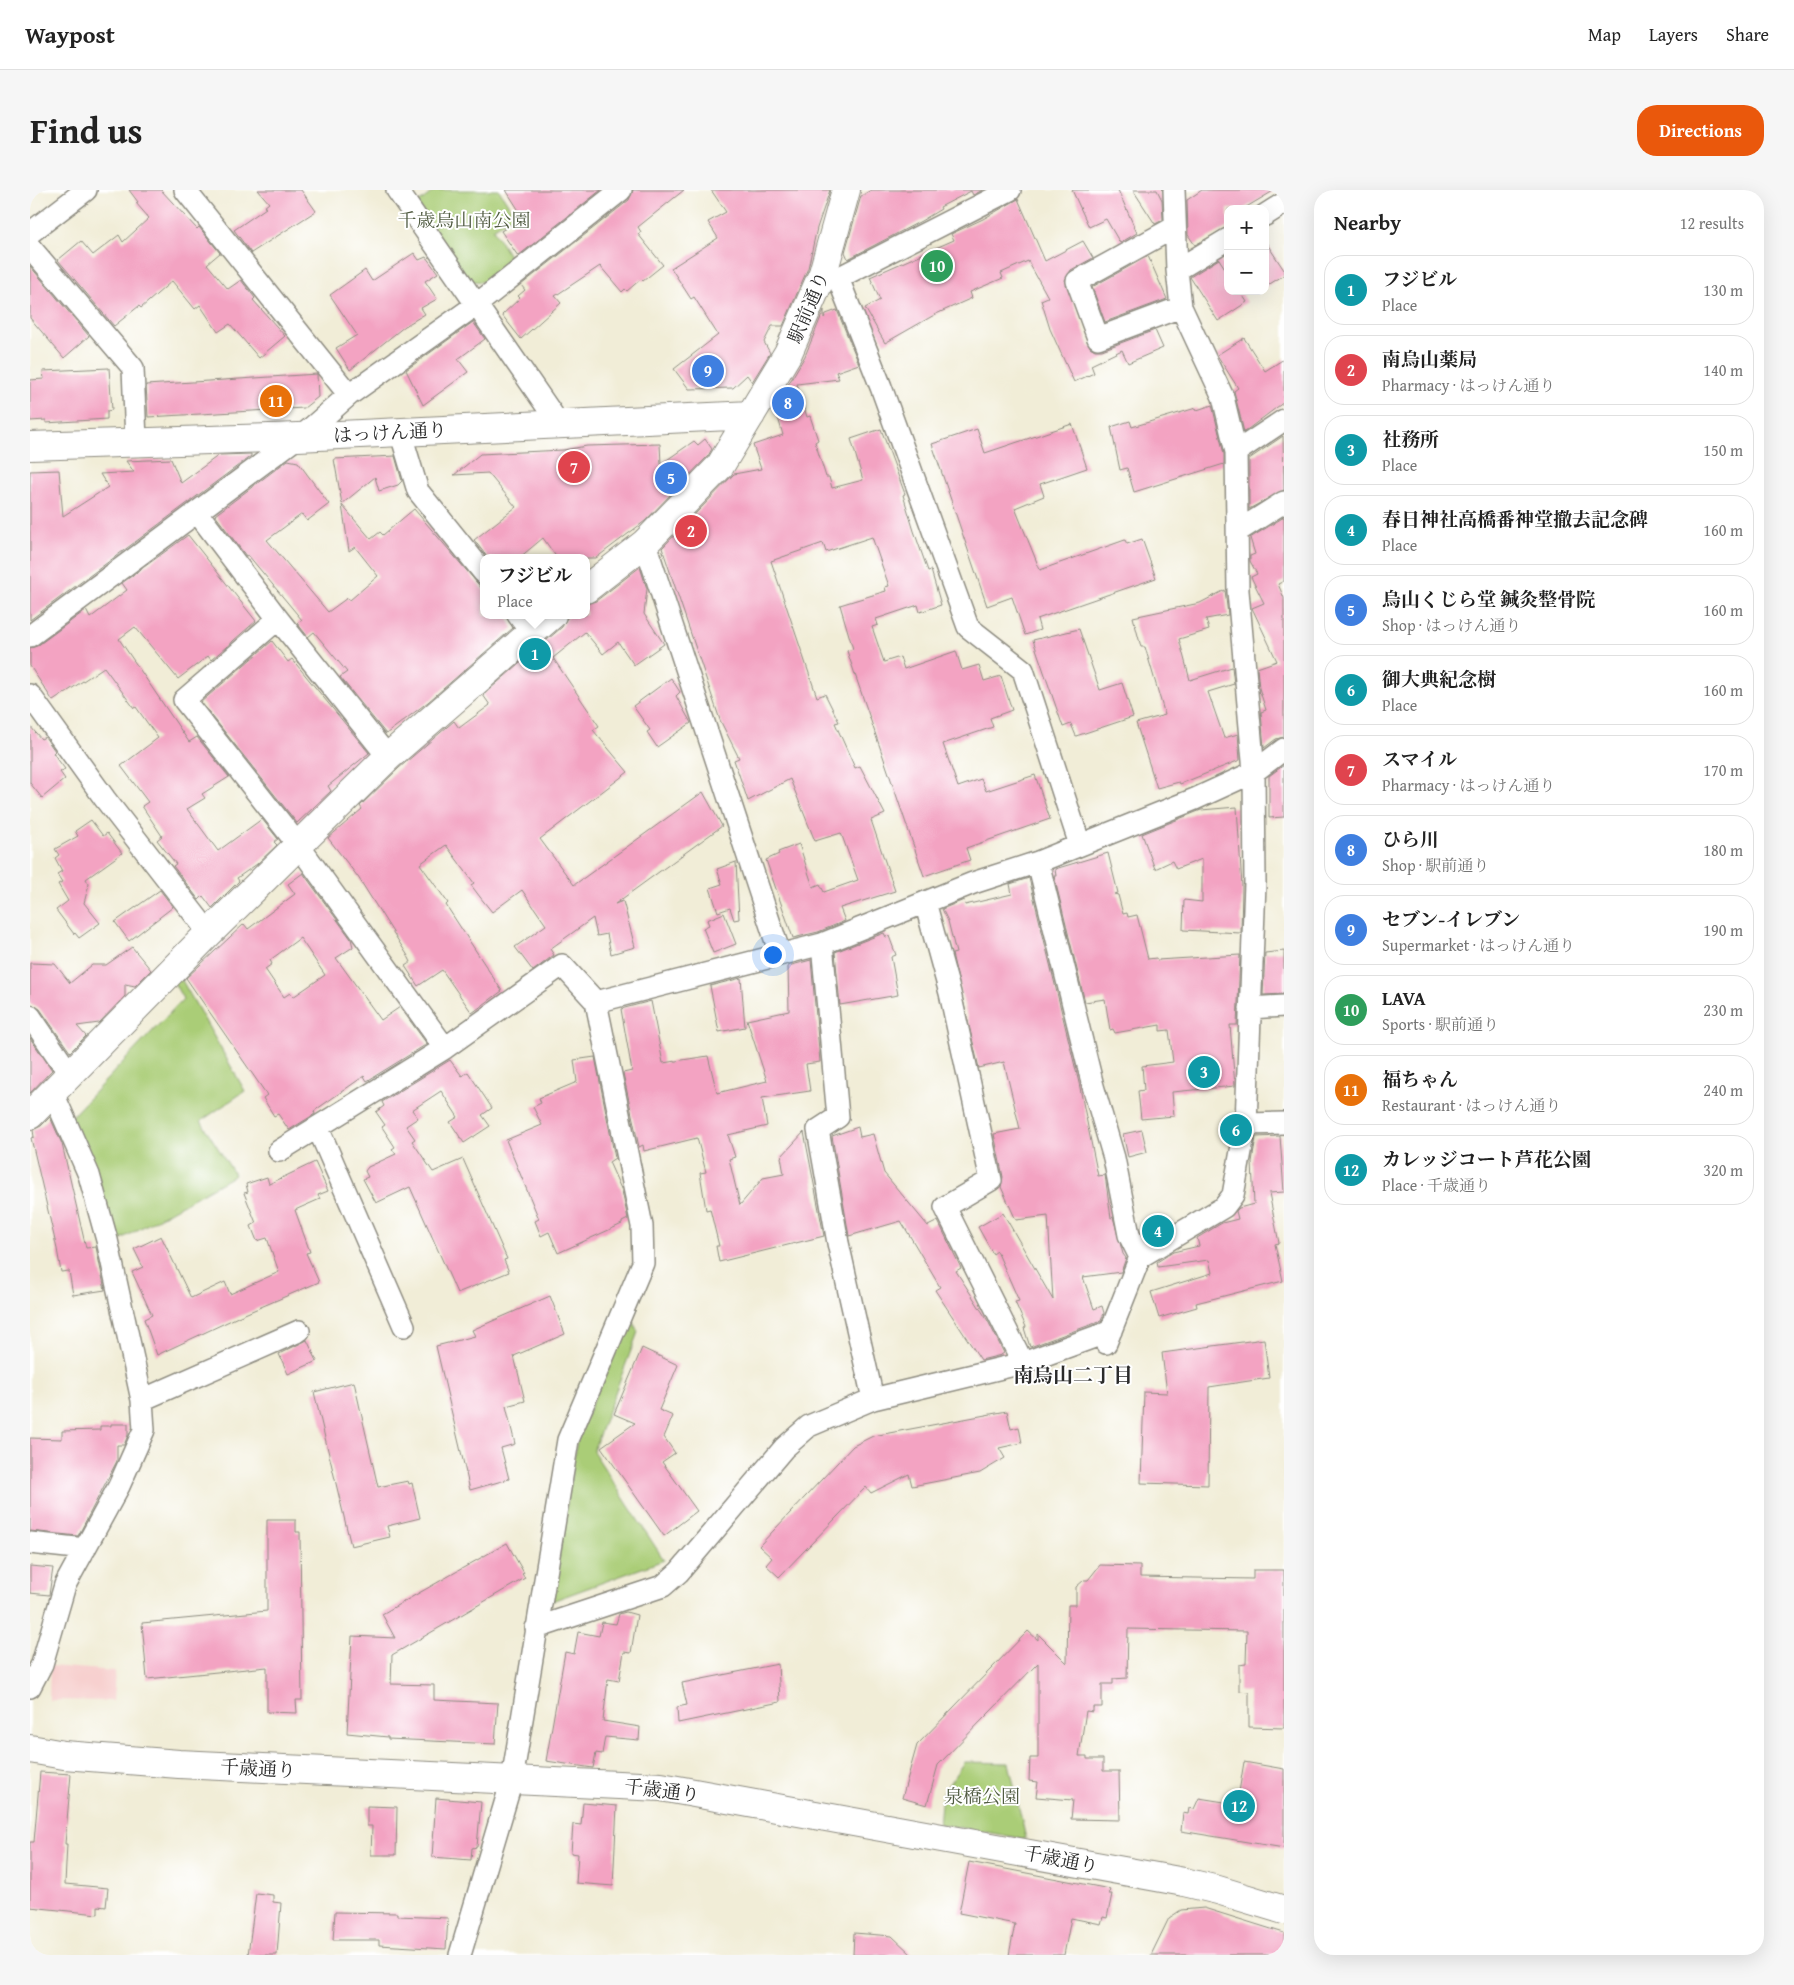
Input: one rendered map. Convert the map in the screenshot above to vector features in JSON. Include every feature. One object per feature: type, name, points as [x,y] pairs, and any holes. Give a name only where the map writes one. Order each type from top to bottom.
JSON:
[{"type":"street","points":[[30,233],[86,190]]},
{"type":"street","points":[[185,190],[349,395]]},
{"type":"street","points":[[396,190],[559,424]]},
{"type":"street","points":[[30,636],[300,436],[349,395],[476,305],[621,190]]},
{"type":"street","name":"駅前通り","points":[[590,586],[645,543],[720,466],[788,353],[831,276],[846,190]]},
{"type":"street","points":[[1010,190],[831,276],[881,387],[968,627],[1023,670],[1080,845]]},
{"type":"street","points":[[536,1628],[663,1586],[679,1572],[784,1448],[809,1426],[873,1399],[1023,1363],[1108,1338],[1140,1257],[1224,1207],[1234,1194],[1246,1124],[1255,883],[1254,772],[1238,591],[1236,452],[1223,397],[1181,306],[1177,270],[1174,190]]},
{"type":"street","points":[[1269,212],[1284,203]]},
{"type":"street","points":[[1175,227],[1077,281],[1098,338],[1181,306]]},
{"type":"street","points":[[1177,270],[1224,241]]},
{"type":"street","points":[[30,246],[133,368],[136,441]]},
{"type":"street","name":"はっけん通り","points":[[30,446],[300,436],[751,415]]},
{"type":"street","points":[[1236,452],[1284,420]]},
{"type":"street","points":[[400,431],[418,491],[480,568]]},
{"type":"street","points":[[1238,531],[1284,502]]},
{"type":"street","points":[[197,512],[278,619],[388,757]]},
{"type":"street","points":[[645,543],[780,954]]},
{"type":"street","points":[[278,619],[184,700],[299,846],[445,1048]]},
{"type":"street","points":[[30,1115],[209,933],[524,623],[538,619]]},
{"type":"street","points":[[30,695],[105,799],[209,933]]},
{"type":"street","points":[[596,1002],[822,944],[972,883],[1038,862],[1196,799],[1254,772],[1284,749]]},
{"type":"street","points":[[1038,862],[1086,1057],[1114,1158],[1129,1235],[1140,1257]]},
{"type":"street","points":[[925,902],[950,993],[991,1180],[945,1207],[1023,1363]]},
{"type":"street","points":[[822,944],[838,1117],[818,1130],[838,1243],[873,1399]]},
{"type":"street","points":[[279,1151],[445,1048],[562,965],[596,1002],[642,1226],[643,1263],[568,1440],[512,1780],[460,1955]]},
{"type":"street","points":[[1250,1008],[1284,1006]]},
{"type":"street","points":[[30,1016],[62,1084],[108,1240],[142,1400],[144,1430],[119,1486],[65,1585],[42,1664],[30,1688]]},
{"type":"street","points":[[1246,1124],[1284,1123]]},
{"type":"street","points":[[318,1128],[404,1326]]},
{"type":"street","points":[[142,1400],[299,1332]]},
{"type":"street","points":[[30,1543],[85,1549]]},
{"type":"street","name":"千歳通り","points":[[30,1748],[72,1756],[179,1764],[661,1787],[1184,1882],[1284,1910]]},
{"type":"shaded area","points":[[50,1666],[115,1671],[113,1701],[49,1700]]},
{"type":"green space","name":"千歳烏山南公園","points":[[435,190],[499,190],[515,215],[493,229],[512,261],[484,282],[470,281],[417,204]]},
{"type":"green space","points":[[179,975],[245,1091],[201,1121],[235,1175],[116,1242],[71,1117],[183,999],[173,981]]},
{"type":"green space","points":[[629,1314],[638,1332],[593,1451],[664,1560],[552,1601],[577,1439]]},
{"type":"green space","name":"泉橋公園","points":[[964,1762],[1009,1763],[1026,1839],[939,1824],[942,1794]]},
{"type":"building","points":[[129,190],[161,190],[197,229],[199,227],[220,253],[207,264],[228,289],[241,280],[255,298],[253,300],[285,336],[259,358],[230,324],[218,332],[200,305],[195,309],[172,281],[141,308],[139,306],[114,326],[58,260],[81,241],[93,255],[119,235],[123,242],[149,218],[136,203],[138,202]]},
{"type":"building","points":[[258,190],[301,190],[316,211],[251,253],[234,230],[266,208],[264,207],[269,203]]},
{"type":"building","points":[[506,190],[601,190],[518,256],[501,231],[523,217]]},
{"type":"building","points":[[633,190],[684,190],[638,227],[641,232],[638,234],[663,265],[643,281],[641,279],[627,291],[625,289],[622,292],[600,266],[555,296],[561,303],[521,339],[502,315],[520,298],[518,296],[525,290],[521,285],[629,200]]},
{"type":"building","points":[[711,190],[830,190],[817,228],[808,268],[783,326],[772,326],[764,342],[770,353],[752,382],[747,375],[733,388],[689,389],[674,369],[718,335],[694,297],[691,299],[671,268],[718,238],[708,222],[726,212]]},
{"type":"building","points":[[871,190],[983,190],[973,195],[971,191],[940,207],[941,209],[921,221],[848,259],[845,252],[861,196]]},
{"type":"building","points":[[1072,190],[1118,190],[1137,233],[1120,243],[1106,219],[1089,227]]},
{"type":"building","points":[[1133,190],[1157,190],[1162,200],[1163,220],[1155,224]]},
{"type":"building","points":[[1202,190],[1275,190],[1250,205],[1224,205],[1224,229],[1195,245],[1188,235],[1187,200]]},
{"type":"building","points":[[1018,199],[1045,261],[1083,241],[1093,258],[1071,270],[1065,280],[1090,347],[1095,350],[1102,350],[1155,330],[1163,348],[1128,363],[1122,350],[1091,365],[1094,373],[1074,382],[1050,329],[1041,300],[1048,297],[1028,261],[1001,273],[1003,278],[970,292],[972,298],[936,314],[885,343],[865,308],[880,300],[870,277],[954,240],[951,234],[983,219]]},
{"type":"building","points":[[1269,247],[1284,270],[1284,275],[1269,284]]},
{"type":"building","points":[[414,253],[419,260],[426,257],[438,273],[425,281],[437,299],[421,308],[425,314],[405,326],[350,370],[336,348],[357,335],[330,295],[365,270],[372,281]]},
{"type":"building","points":[[1148,256],[1167,299],[1105,322],[1092,287]]},
{"type":"building","points":[[1219,259],[1224,267],[1224,295],[1243,295],[1247,302],[1218,321],[1190,277]]},
{"type":"building","points":[[30,266],[89,336],[64,358],[30,318]]},
{"type":"building","points":[[824,310],[824,318],[826,314],[837,310],[859,364],[836,372],[839,379],[797,384],[807,417],[810,416],[818,440],[815,442],[826,477],[829,477],[832,488],[863,480],[851,439],[881,429],[905,494],[903,495],[928,571],[931,570],[941,605],[920,612],[918,605],[876,619],[878,625],[872,627],[884,662],[900,657],[904,669],[956,651],[962,670],[979,665],[984,681],[1001,676],[1012,710],[990,718],[993,727],[943,744],[958,787],[981,779],[986,791],[1035,775],[1050,819],[966,848],[970,860],[924,876],[847,651],[853,649],[840,605],[886,591],[885,587],[889,586],[872,537],[826,552],[823,543],[771,561],[817,697],[825,694],[839,722],[835,723],[855,768],[860,766],[885,814],[871,820],[895,891],[840,908],[845,921],[818,932],[793,938],[766,860],[779,854],[778,852],[799,844],[813,887],[820,884],[824,892],[858,880],[841,833],[815,841],[790,779],[748,801],[734,760],[739,758],[720,720],[662,548],[734,474],[761,469],[753,445],[783,435],[775,407],[805,356]]},
{"type":"building","points":[[473,322],[485,339],[458,359],[468,372],[423,405],[406,370]]},
{"type":"building","points":[[1244,338],[1265,371],[1284,359],[1284,402],[1244,432],[1234,391],[1238,388],[1217,355]]},
{"type":"building","points":[[109,368],[112,410],[107,411],[107,419],[46,423],[46,420],[30,421],[30,380],[44,379],[43,371]]},
{"type":"building","points":[[317,374],[318,397],[304,408],[148,417],[146,385]]},
{"type":"building","points":[[1212,405],[1224,454],[1224,464],[1134,492],[1127,468],[1120,470],[1111,427],[1130,421],[1132,427]]},
{"type":"building","points":[[1072,424],[1087,468],[1040,484],[1044,496],[1015,508],[1040,570],[1125,540],[1127,544],[1142,539],[1156,578],[1037,619],[1040,630],[1025,635],[1012,597],[987,606],[932,444],[977,429],[985,453]]},
{"type":"building","points":[[1283,436],[1284,490],[1249,509],[1249,459]]},
{"type":"building","points":[[705,439],[712,449],[708,456],[645,521],[596,558],[590,558],[590,554],[554,554],[543,538],[524,554],[485,554],[474,540],[516,507],[488,473],[454,475],[480,454],[563,450],[587,446],[660,444],[661,464],[694,441],[698,445]]},
{"type":"building","points":[[251,454],[251,456],[30,620],[30,471],[59,470],[63,516],[108,487],[100,474],[134,472],[126,461],[171,459],[181,483],[219,455]]},
{"type":"building","points":[[395,456],[402,481],[398,485],[379,491],[375,477],[342,504],[334,459]]},
{"type":"building","points":[[288,460],[298,462],[329,504],[307,521],[302,514],[267,540],[328,612],[347,598],[350,600],[378,576],[355,547],[349,551],[342,505],[371,539],[380,532],[383,535],[414,509],[480,586],[480,619],[508,619],[513,628],[428,702],[386,734],[340,677],[347,672],[314,632],[308,637],[297,623],[302,620],[248,555],[246,556],[215,515]]},
{"type":"building","points":[[1284,517],[1284,581],[1278,584],[1284,598],[1284,737],[1276,739],[1264,748],[1261,712],[1266,710],[1259,688],[1257,668],[1277,661],[1252,608],[1264,603],[1251,577],[1257,574],[1250,561],[1250,556],[1255,554],[1250,538]]},
{"type":"building","points":[[188,535],[256,621],[211,660],[208,656],[178,679],[135,627],[119,639],[189,742],[197,737],[229,777],[202,794],[205,798],[187,809],[218,851],[262,819],[278,839],[274,842],[277,845],[257,864],[237,878],[239,881],[212,908],[203,896],[199,900],[173,866],[176,864],[157,840],[162,836],[142,806],[148,802],[121,766],[158,738],[136,707],[134,708],[104,667],[53,701],[30,666],[30,648],[37,646],[86,610],[90,618],[127,590],[122,583]]},
{"type":"building","points":[[640,567],[647,589],[644,614],[664,644],[634,665],[618,642],[603,654],[585,632],[553,658],[599,726],[593,730],[628,772],[540,839],[574,885],[703,792],[722,826],[615,904],[623,901],[635,947],[611,954],[607,934],[597,936],[593,918],[550,949],[554,955],[533,971],[515,947],[546,925],[522,890],[492,912],[471,885],[474,883],[446,845],[420,864],[448,903],[446,905],[502,991],[472,1013],[442,970],[418,986],[405,966],[411,962],[408,956],[358,877],[328,838],[362,809],[360,806],[399,768],[454,721],[459,728],[490,705],[483,695],[562,627],[566,619],[590,619],[590,603],[596,601]]},
{"type":"building","points":[[1225,590],[1228,615],[1206,619],[1209,630],[1179,639],[1190,680],[1232,667],[1234,684],[1208,692],[1224,738],[1238,734],[1240,760],[1180,784],[1179,782],[1157,788],[1136,723],[1165,715],[1145,647],[1141,647],[1133,617],[1200,603]]},
{"type":"building","points":[[1079,629],[1100,690],[1122,683],[1133,717],[1076,736],[1071,724],[1063,727],[1033,640]]},
{"type":"building","points":[[272,641],[288,662],[292,659],[369,753],[328,786],[331,791],[297,823],[201,702]]},
{"type":"building","points":[[671,678],[680,692],[676,696],[691,723],[657,747],[647,732],[650,730],[633,706]]},
{"type":"building","points":[[30,726],[41,739],[45,737],[55,751],[53,753],[65,769],[60,772],[65,779],[42,798],[30,783]]},
{"type":"building","points":[[1284,765],[1284,817],[1269,818],[1269,776]]},
{"type":"building","points":[[1237,807],[1242,886],[1241,933],[1183,930],[1184,900],[1202,902],[1202,859],[1176,869],[1172,861],[1155,869],[1142,834],[1201,810]]},
{"type":"building","points":[[91,820],[103,836],[107,833],[122,853],[86,879],[89,884],[84,903],[100,923],[79,938],[56,910],[68,901],[58,884],[62,882],[57,874],[62,871],[55,858],[59,855],[55,849],[78,836],[75,831]]},
{"type":"building","points":[[1108,853],[1118,893],[1114,894],[1118,895],[1123,914],[1127,913],[1128,917],[1137,915],[1148,959],[1240,955],[1237,1025],[1230,1025],[1235,1086],[1172,1092],[1174,1116],[1141,1119],[1138,1091],[1144,1090],[1142,1066],[1173,1062],[1169,1030],[1160,1031],[1160,1025],[1115,1033],[1113,1029],[1110,1030],[1105,999],[1085,1002],[1054,876],[1056,876],[1055,869]]},
{"type":"building","points":[[736,862],[739,919],[734,920],[730,908],[718,912],[710,888],[722,884],[717,869]]},
{"type":"building","points":[[303,873],[351,939],[353,947],[336,958],[381,1020],[400,1007],[427,1044],[367,1081],[364,1076],[314,1111],[315,1114],[289,1130],[278,1114],[274,1116],[263,1098],[267,1095],[186,978],[244,924],[248,929],[295,894],[288,884]],"holes":[[[300,938],[325,975],[293,997],[290,993],[284,997],[265,969],[272,964],[270,960]]]},
{"type":"building","points":[[1029,878],[1079,1083],[1098,1176],[1105,1175],[1111,1218],[1113,1217],[1123,1254],[1126,1258],[1121,1272],[1083,1277],[1094,1309],[1102,1306],[1104,1313],[1101,1321],[1030,1347],[1024,1328],[1026,1327],[1015,1302],[1019,1301],[997,1251],[993,1254],[978,1227],[1003,1213],[1053,1300],[1048,1216],[1016,1220],[1001,1187],[1003,1177],[994,1134],[1020,1129],[1004,1062],[979,1068],[952,954],[956,953],[948,921],[942,909],[964,900],[965,905],[1012,894],[1010,884]]},
{"type":"building","points":[[160,890],[173,907],[129,941],[115,922]]},
{"type":"building","points":[[724,913],[736,944],[713,953],[703,928],[709,925],[707,920]]},
{"type":"building","points":[[884,933],[886,937],[889,936],[896,955],[891,957],[898,995],[840,1005],[835,952]]},
{"type":"building","points":[[132,947],[151,970],[135,986],[125,984],[125,996],[99,1023],[77,1026],[86,1036],[70,1052],[40,1009],[30,1004],[30,963],[55,964],[70,983],[92,965],[106,965]]},
{"type":"building","points":[[1284,951],[1284,994],[1263,995],[1265,953]]},
{"type":"building","points":[[811,960],[820,1062],[806,1064],[810,1091],[762,1098],[767,1126],[728,1135],[735,1157],[729,1159],[740,1205],[763,1178],[784,1174],[781,1157],[804,1132],[824,1236],[719,1262],[716,1246],[719,1246],[710,1209],[706,1210],[700,1173],[706,1172],[697,1138],[644,1151],[643,1145],[639,1147],[623,1073],[632,1071],[621,1009],[651,1001],[663,1063],[708,1056],[717,1093],[767,1081],[747,1020],[789,1011],[788,966]]},
{"type":"building","points":[[741,978],[745,1027],[719,1032],[710,986]]},
{"type":"building","points":[[30,1038],[52,1070],[30,1093]]},
{"type":"building","points":[[595,1057],[615,1158],[609,1162],[622,1191],[628,1219],[622,1222],[622,1224],[558,1253],[549,1232],[541,1236],[535,1221],[539,1219],[506,1140],[542,1125],[533,1107],[541,1103],[539,1098],[577,1082],[574,1060]]},
{"type":"building","points":[[450,1060],[462,1076],[468,1072],[492,1108],[482,1115],[490,1126],[464,1143],[450,1122],[458,1117],[441,1091],[412,1110],[418,1118],[406,1126],[415,1139],[412,1141],[433,1172],[463,1159],[507,1259],[504,1260],[509,1272],[457,1293],[410,1187],[376,1203],[363,1179],[368,1177],[365,1171],[368,1167],[396,1154],[392,1149],[395,1147],[382,1127],[385,1125],[376,1112],[384,1106],[382,1102]]},
{"type":"building","points":[[50,1117],[62,1144],[86,1248],[96,1247],[105,1290],[73,1295],[69,1271],[61,1272],[31,1138],[34,1137],[33,1130],[41,1126]]},
{"type":"building","points":[[858,1127],[860,1137],[873,1134],[884,1173],[928,1226],[938,1221],[961,1268],[956,1271],[988,1321],[1004,1353],[1001,1355],[981,1360],[935,1290],[940,1287],[901,1221],[849,1236],[832,1136]]},
{"type":"building","points":[[1142,1130],[1147,1152],[1128,1157],[1123,1134]]},
{"type":"building","points":[[1280,1136],[1284,1192],[1269,1193],[1279,1243],[1275,1244],[1283,1281],[1196,1303],[1197,1307],[1159,1318],[1151,1292],[1212,1273],[1209,1260],[1158,1267],[1157,1262],[1173,1252],[1199,1246],[1197,1238],[1222,1223],[1238,1219],[1236,1211],[1239,1208],[1254,1204],[1252,1162],[1256,1137]]},
{"type":"building","points":[[315,1162],[328,1191],[318,1195],[320,1199],[295,1210],[310,1252],[306,1253],[319,1282],[157,1355],[144,1319],[152,1315],[132,1272],[143,1267],[134,1249],[161,1236],[191,1298],[225,1282],[230,1294],[279,1272],[267,1238],[257,1241],[251,1226],[256,1223],[244,1193],[248,1192],[246,1184],[267,1177],[269,1184]]},
{"type":"building","points":[[550,1296],[565,1334],[514,1356],[525,1401],[506,1406],[515,1444],[501,1448],[509,1479],[470,1490],[436,1346],[475,1336],[472,1330]]},
{"type":"building","points":[[1264,1339],[1269,1378],[1209,1387],[1208,1485],[1141,1483],[1144,1392],[1167,1393],[1162,1353]]},
{"type":"building","points":[[307,1340],[317,1361],[288,1374],[279,1354]]},
{"type":"building","points":[[642,1348],[678,1365],[659,1410],[673,1416],[664,1437],[675,1453],[662,1462],[697,1511],[664,1536],[601,1447],[635,1423],[614,1414]]},
{"type":"building","points":[[354,1382],[378,1487],[408,1481],[409,1484],[412,1483],[420,1518],[387,1526],[390,1537],[351,1546],[314,1392]]},
{"type":"building","points":[[1007,1411],[1011,1429],[1019,1427],[1022,1443],[999,1448],[1005,1458],[980,1473],[912,1486],[909,1474],[871,1493],[866,1487],[779,1577],[766,1565],[772,1558],[759,1546],[853,1446],[873,1436]]},
{"type":"building","points":[[111,1424],[128,1424],[128,1435],[124,1445],[117,1445],[117,1461],[78,1536],[30,1531],[30,1438],[62,1439],[62,1431],[100,1430],[100,1426],[111,1426]]},
{"type":"building","points":[[267,1520],[296,1520],[296,1532],[300,1532],[302,1700],[296,1700],[297,1713],[267,1712],[267,1667],[147,1679],[142,1623],[267,1611]]},
{"type":"building","points":[[507,1543],[525,1578],[392,1655],[391,1684],[434,1685],[434,1700],[498,1703],[495,1744],[388,1739],[388,1737],[347,1733],[352,1636],[395,1638],[382,1614]]},
{"type":"building","points":[[1100,1565],[1140,1566],[1140,1577],[1253,1579],[1253,1570],[1284,1570],[1284,1728],[1249,1727],[1249,1692],[1239,1691],[1239,1665],[1246,1664],[1247,1631],[1128,1629],[1127,1678],[1113,1679],[1113,1684],[1102,1684],[1102,1707],[1093,1707],[1093,1712],[1086,1711],[1079,1756],[1087,1756],[1087,1759],[1103,1759],[1103,1771],[1119,1771],[1120,1820],[1071,1819],[1073,1800],[1036,1797],[1038,1782],[1029,1781],[1030,1758],[1038,1758],[1038,1663],[938,1765],[927,1805],[902,1798],[917,1745],[1028,1631],[1038,1640],[1038,1634],[1067,1663],[1068,1605],[1076,1605],[1076,1587],[1084,1580],[1088,1580]]},
{"type":"building","points":[[30,1566],[53,1568],[49,1595],[30,1593]]},
{"type":"building","points":[[626,1612],[637,1615],[631,1653],[624,1652],[619,1681],[608,1679],[603,1721],[640,1727],[639,1740],[605,1737],[602,1754],[596,1753],[593,1768],[546,1761],[565,1652],[574,1654],[578,1632],[599,1636],[602,1622],[616,1624],[619,1614]]},
{"type":"building","points":[[778,1664],[780,1702],[678,1723],[677,1707],[687,1705],[682,1683]]},
{"type":"building","points":[[1244,1762],[1284,1769],[1284,1848],[1181,1831],[1183,1813],[1188,1814],[1189,1808],[1194,1809],[1199,1798],[1237,1804]]},
{"type":"building","points":[[40,1772],[71,1774],[65,1844],[67,1844],[65,1884],[108,1888],[106,1907],[98,1906],[98,1914],[30,1907],[30,1842],[34,1842]]},
{"type":"building","points":[[436,1798],[481,1802],[477,1847],[472,1848],[471,1860],[432,1857]]},
{"type":"building","points":[[583,1803],[617,1806],[613,1886],[576,1883],[578,1854],[571,1853],[573,1824],[581,1825]]},
{"type":"building","points":[[367,1806],[397,1807],[396,1855],[371,1855],[372,1826],[367,1826]]},
{"type":"building","points":[[969,1862],[1110,1889],[1109,1894],[1112,1894],[1107,1918],[1103,1917],[1101,1924],[1071,1918],[1064,1955],[1009,1955],[1015,1924],[959,1913]]},
{"type":"building","points":[[256,1893],[273,1895],[273,1902],[281,1903],[277,1955],[248,1955]]},
{"type":"building","points":[[1204,1908],[1284,1933],[1284,1955],[1151,1955],[1169,1918],[1181,1910]]},
{"type":"building","points":[[335,1912],[397,1913],[397,1916],[448,1918],[446,1949],[379,1945],[379,1940],[333,1940]]},
{"type":"building","points":[[854,1933],[892,1936],[912,1955],[853,1955]]},
{"type":"place","name":"LAVA","points":[[937,266]]},
{"type":"place","name":"セブン-イレブン","points":[[708,371]]},
{"type":"place","name":"福ちゃん","points":[[276,401]]},
{"type":"place","name":"ひら川","points":[[788,403]]},
{"type":"place","name":"スマイル","points":[[574,467]]},
{"type":"place","name":"烏山くじら堂 鍼灸整骨院","points":[[671,478]]},
{"type":"place","name":"南烏山薬局","points":[[691,531]]},
{"type":"place","name":"フジビル","points":[[535,654]]},
{"type":"place","name":"社務所","points":[[1204,1072]]},
{"type":"place","name":"御大典紀念樹","points":[[1236,1130]]},
{"type":"place","name":"春日神社高橋番神堂撤去記念碑","points":[[1158,1231]]},
{"type":"place","name":"カレッジコート芦花公園","points":[[1239,1806]]},
{"type":"district","name":"南烏山二丁目","points":[[1073,1374]]}]
